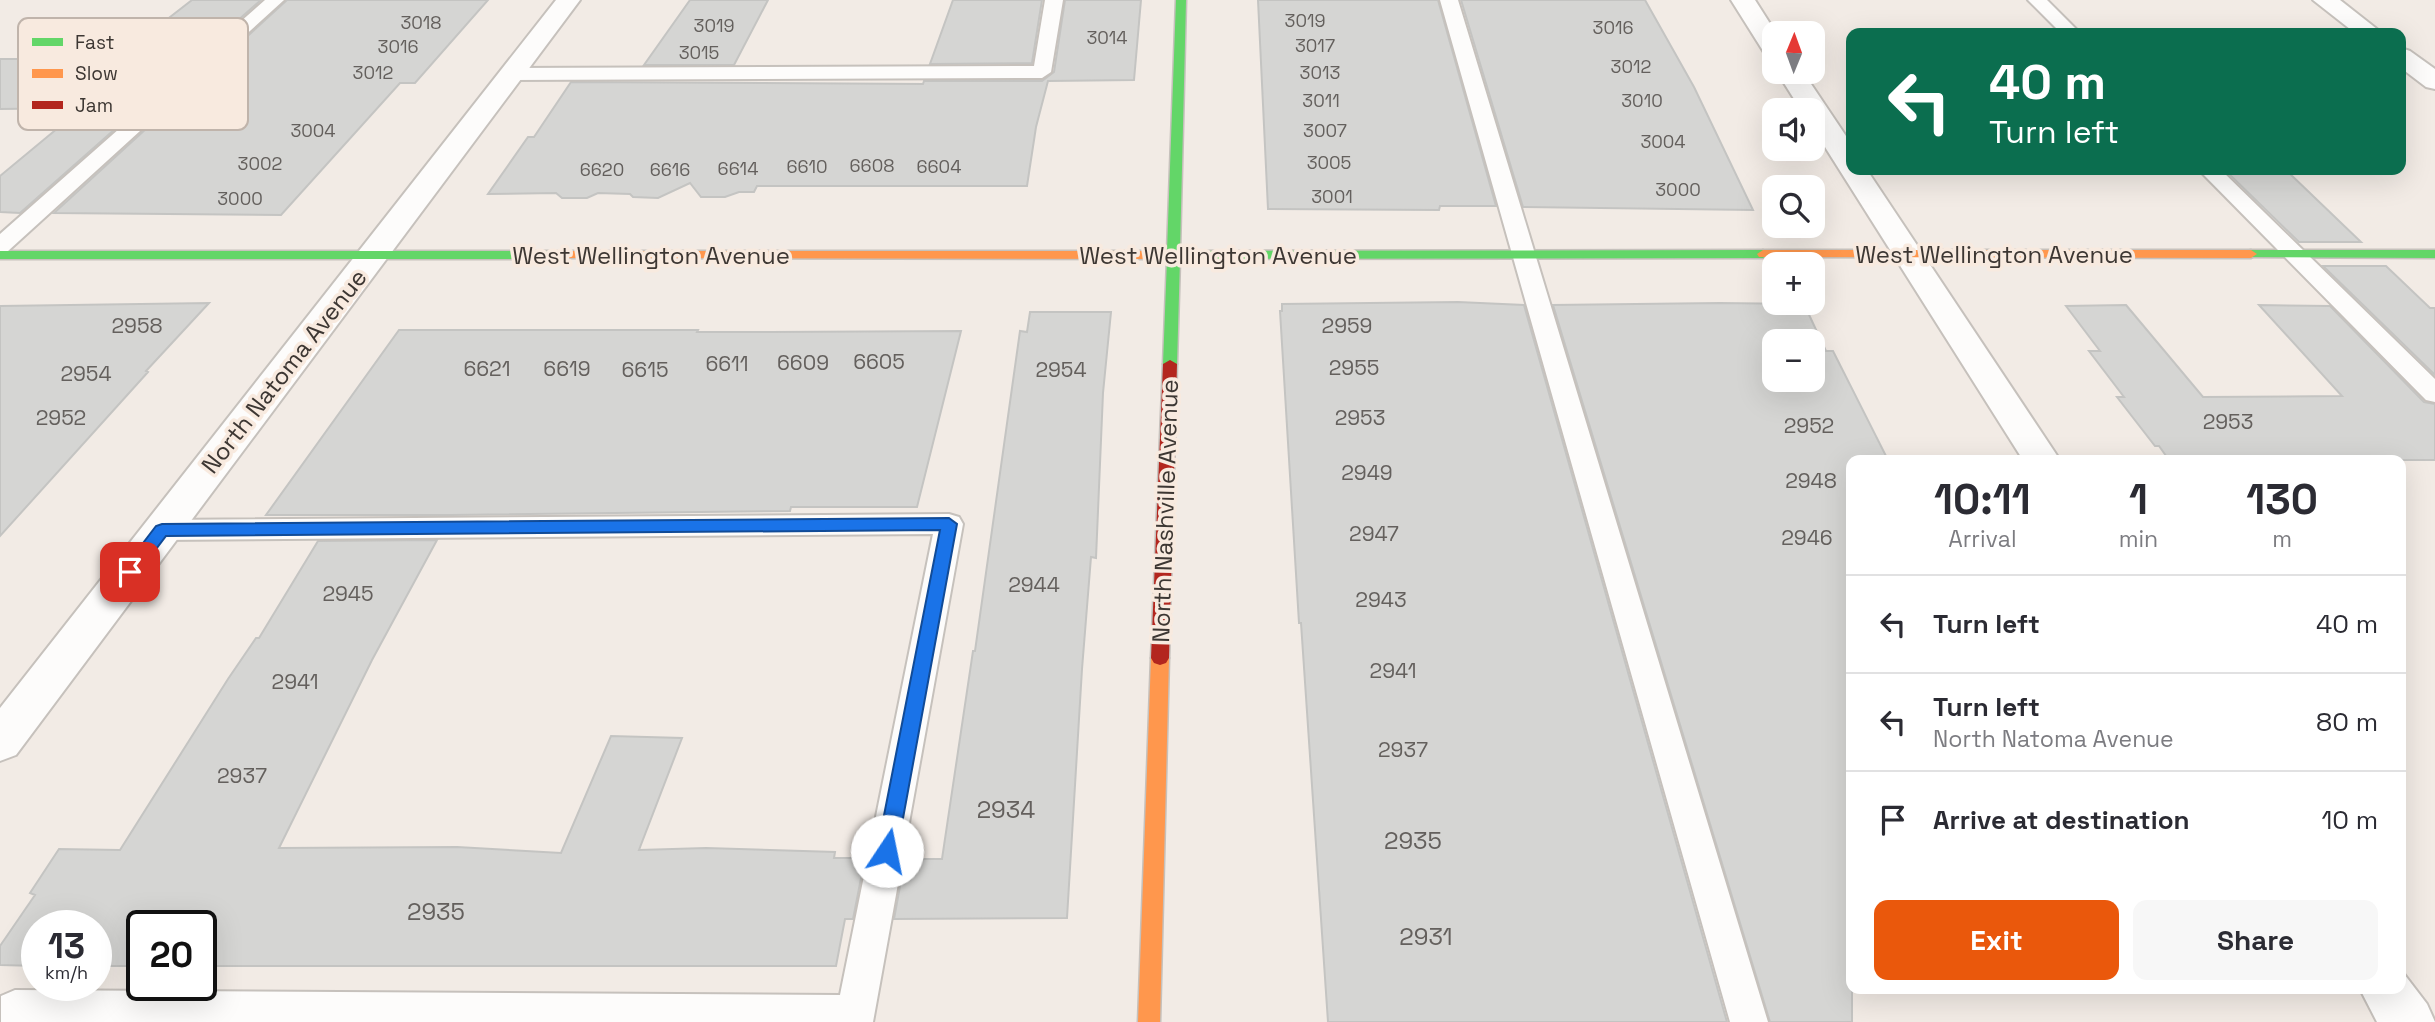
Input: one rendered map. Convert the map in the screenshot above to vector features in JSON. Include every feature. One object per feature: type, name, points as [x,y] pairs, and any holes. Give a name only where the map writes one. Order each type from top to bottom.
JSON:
[{"type":"street","name":"North Natoma Avenue","points":[[0,742],[568,0]]},
{"type":"street","name":"North Nashville Avenue","points":[[1149,1022],[1181,0]]},
{"type":"street","points":[[1743,0],[1762,30]]},
{"type":"street","points":[[2325,0],[2363,28]]},
{"type":"street","points":[[2406,60],[2435,81]]},
{"type":"street","points":[[1798,84],[1846,159]]},
{"type":"street","points":[[1857,175],[2039,455]]},
{"type":"street","name":"West Wellington Avenue","points":[[0,255],[2435,254]]},
{"type":"street","points":[[2389,994],[2408,1022]]},
{"type":"lane","points":[[248,24],[275,0]]},
{"type":"lane","points":[[511,74],[1042,72],[1054,0]]},
{"type":"lane","points":[[1449,0],[1749,1022]]},
{"type":"lane","points":[[2037,0],[2066,28]]},
{"type":"lane","points":[[0,246],[130,130]]},
{"type":"lane","points":[[2214,175],[2435,394]]},
{"type":"lane","points":[[15,1009],[854,1018],[949,524],[162,530]]},
{"type":"building","points":[[192,0],[261,0],[241,18],[169,18]]},
{"type":"building","points":[[287,0],[488,0],[415,83],[400,83],[281,215],[54,213],[145,130],[248,130],[248,36]]},
{"type":"building","points":[[690,0],[768,0],[734,65],[644,65]]},
{"type":"building","points":[[953,0],[1042,0],[1032,63],[930,64]]},
{"type":"building","points":[[1065,0],[1141,0],[1134,80],[1048,81],[1036,127],[1027,186],[757,186],[754,192],[739,192],[725,197],[701,197],[690,183],[658,198],[598,193],[587,198],[562,198],[556,193],[488,194],[528,137],[534,137],[571,82],[923,84],[924,81],[1042,81],[1054,72]]},
{"type":"building","points":[[1258,0],[1438,0],[1496,206],[1440,206],[1439,210],[1268,209]]},
{"type":"building","points":[[1461,0],[1645,0],[1694,87],[1753,210],[1523,207]]},
{"type":"building","points":[[0,59],[18,59],[18,109],[0,109]]},
{"type":"building","points":[[55,130],[114,130],[20,213],[0,212],[0,176]]},
{"type":"building","points":[[2230,175],[2291,175],[2361,242],[2299,242]]},
{"type":"building","points":[[2323,266],[2386,266],[2430,308],[2435,308],[2435,375]]},
{"type":"building","points":[[1458,302],[1524,305],[1727,1022],[1328,1022],[1280,311],[1282,304]]},
{"type":"building","points":[[209,303],[146,371],[148,372],[0,536],[0,306]]},
{"type":"building","points":[[1762,304],[1762,315],[1809,315],[1816,329],[1762,329],[1762,392],[1825,392],[1825,349],[1833,351],[1885,455],[1846,455],[1846,994],[1852,994],[1852,1022],[1770,1022],[1553,305]]},
{"type":"building","points":[[2126,305],[2203,397],[2342,396],[2259,305],[2330,306],[2424,402],[2435,404],[2435,460],[2406,460],[2406,455],[2165,455],[2159,446],[2155,446],[2117,397],[2124,397],[2089,351],[2100,351],[2066,306]]},
{"type":"building","points":[[1030,312],[1111,312],[1103,393],[1096,558],[1091,557],[1082,669],[1067,918],[894,919],[905,859],[942,859],[975,651],[1020,331],[1027,332]]},
{"type":"building","points":[[399,330],[961,331],[917,507],[791,507],[790,511],[266,515]]},
{"type":"building","points":[[437,540],[372,660],[279,848],[457,847],[561,853],[611,736],[682,738],[639,850],[706,848],[835,852],[834,858],[865,858],[853,919],[845,919],[836,966],[217,966],[217,910],[126,910],[126,966],[112,966],[112,910],[25,910],[35,895],[30,893],[59,849],[120,850],[228,679],[256,638],[259,638],[318,541]]},
{"type":"building","points":[[21,915],[21,966],[0,965],[0,946]]},
{"type":"traffic: fast","points":[[1170,364],[1181,0]]},
{"type":"traffic: fast","points":[[1161,255],[1762,254]]},
{"type":"traffic: fast","points":[[2251,254],[2435,254]]},
{"type":"traffic: fast","points":[[0,255],[566,255]]},
{"type":"traffic: slow","points":[[1825,254],[2251,254]]},
{"type":"traffic: slow","points":[[566,255],[1161,255]]},
{"type":"traffic: slow","points":[[1149,1022],[1160,658]]},
{"type":"traffic: jam","points":[[1160,658],[1170,364]]},
{"type":"route","points":[[130,572],[162,530],[949,524],[887,851]]}]
